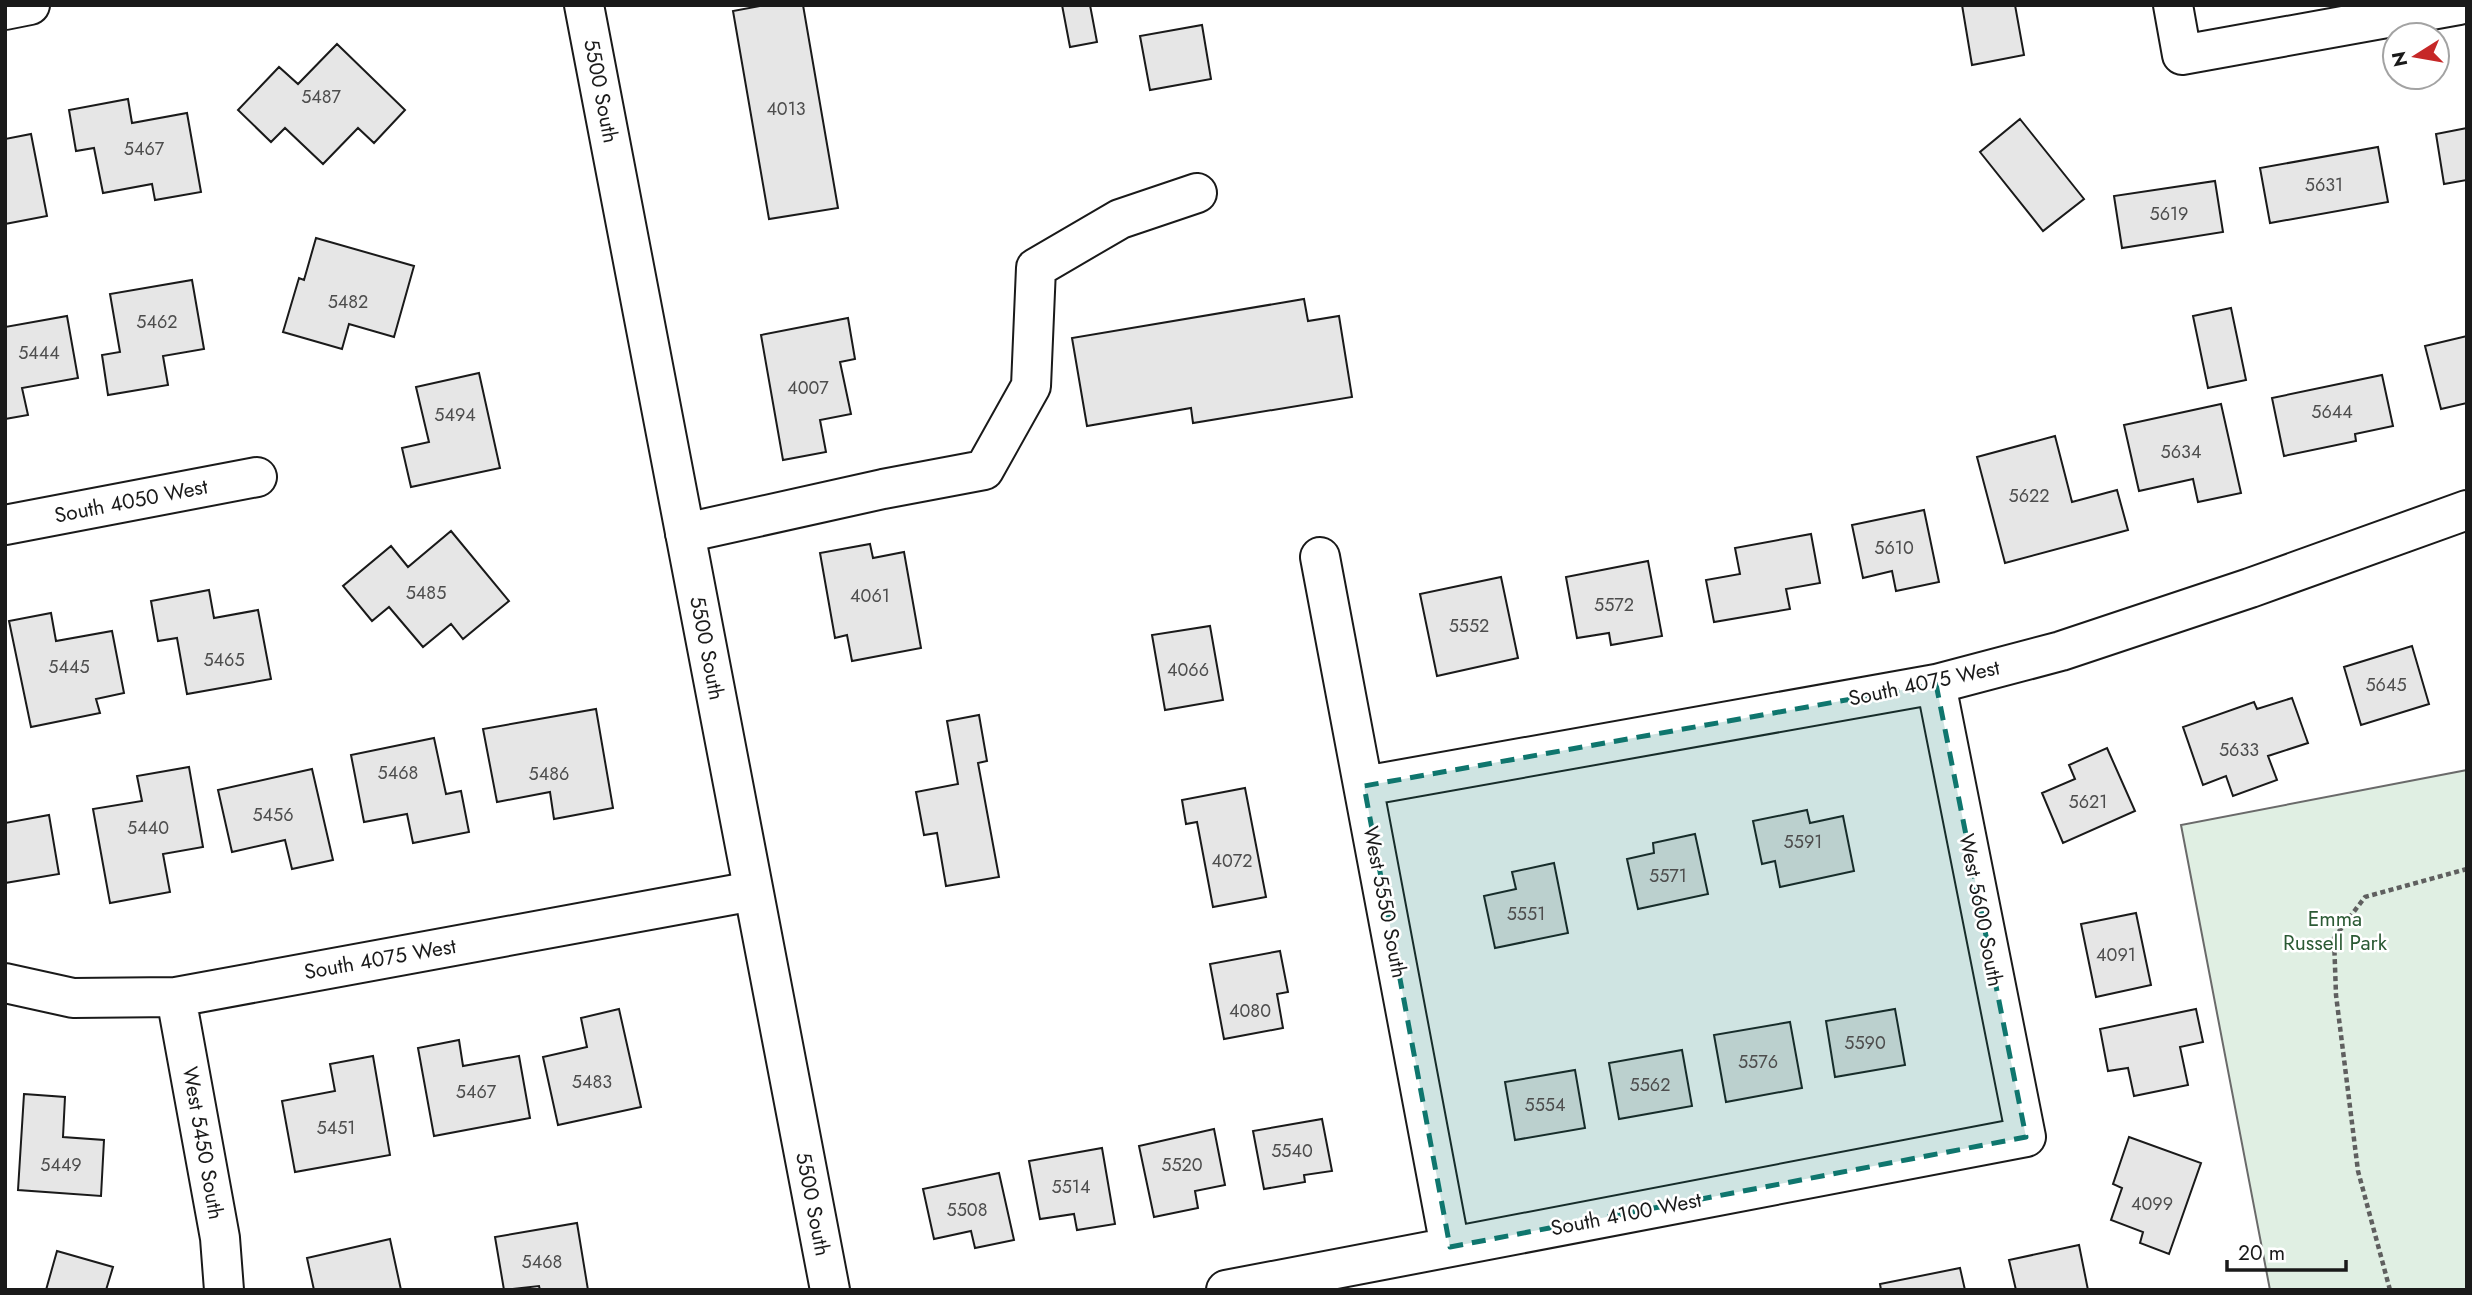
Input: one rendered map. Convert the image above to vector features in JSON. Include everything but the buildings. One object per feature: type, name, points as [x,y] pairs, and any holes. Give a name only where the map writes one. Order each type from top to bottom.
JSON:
[{"type":"street","points":[[5,10],[30,5]]},
{"type":"street","name":"5500 South","points":[[584,5],[830,1290]]},
{"type":"street","points":[[2173,5],[2182,55],[2459,5]]},
{"type":"street","points":[[685,533],[883,489],[984,470],[1031,386],[1037,268],[1121,219],[1197,193]]},
{"type":"street","name":"South 4050 West","points":[[5,525],[257,477]]},
{"type":"street","name":"South 4075 West","points":[[1364,786],[1936,684],[2061,651],[2250,588],[2467,510]]},
{"type":"street","name":"West 5550 South","points":[[1320,558],[1450,1247]]},
{"type":"street","name":"West 5600 South","points":[[1936,684],[2026,1137]]},
{"type":"street","name":"South 4075 West","points":[[5,983],[73,998],[176,997],[753,891]]},
{"type":"street","name":"West 5450 South","points":[[176,997],[220,1238],[224,1290]]},
{"type":"street","name":"South 4100 West","points":[[1226,1290],[2026,1137]]},
{"type":"path","points":[[2390,1290],[2358,1171],[2336,995],[2334,938],[2365,897],[2467,869]]},
{"type":"highlighted area","points":[[1936,684],[2026,1137],[1450,1247],[1364,786]]},
{"type":"green space","name":"Emma Russell Park","points":[[2467,770],[2467,1290],[2270,1290],[2181,825]]}]
